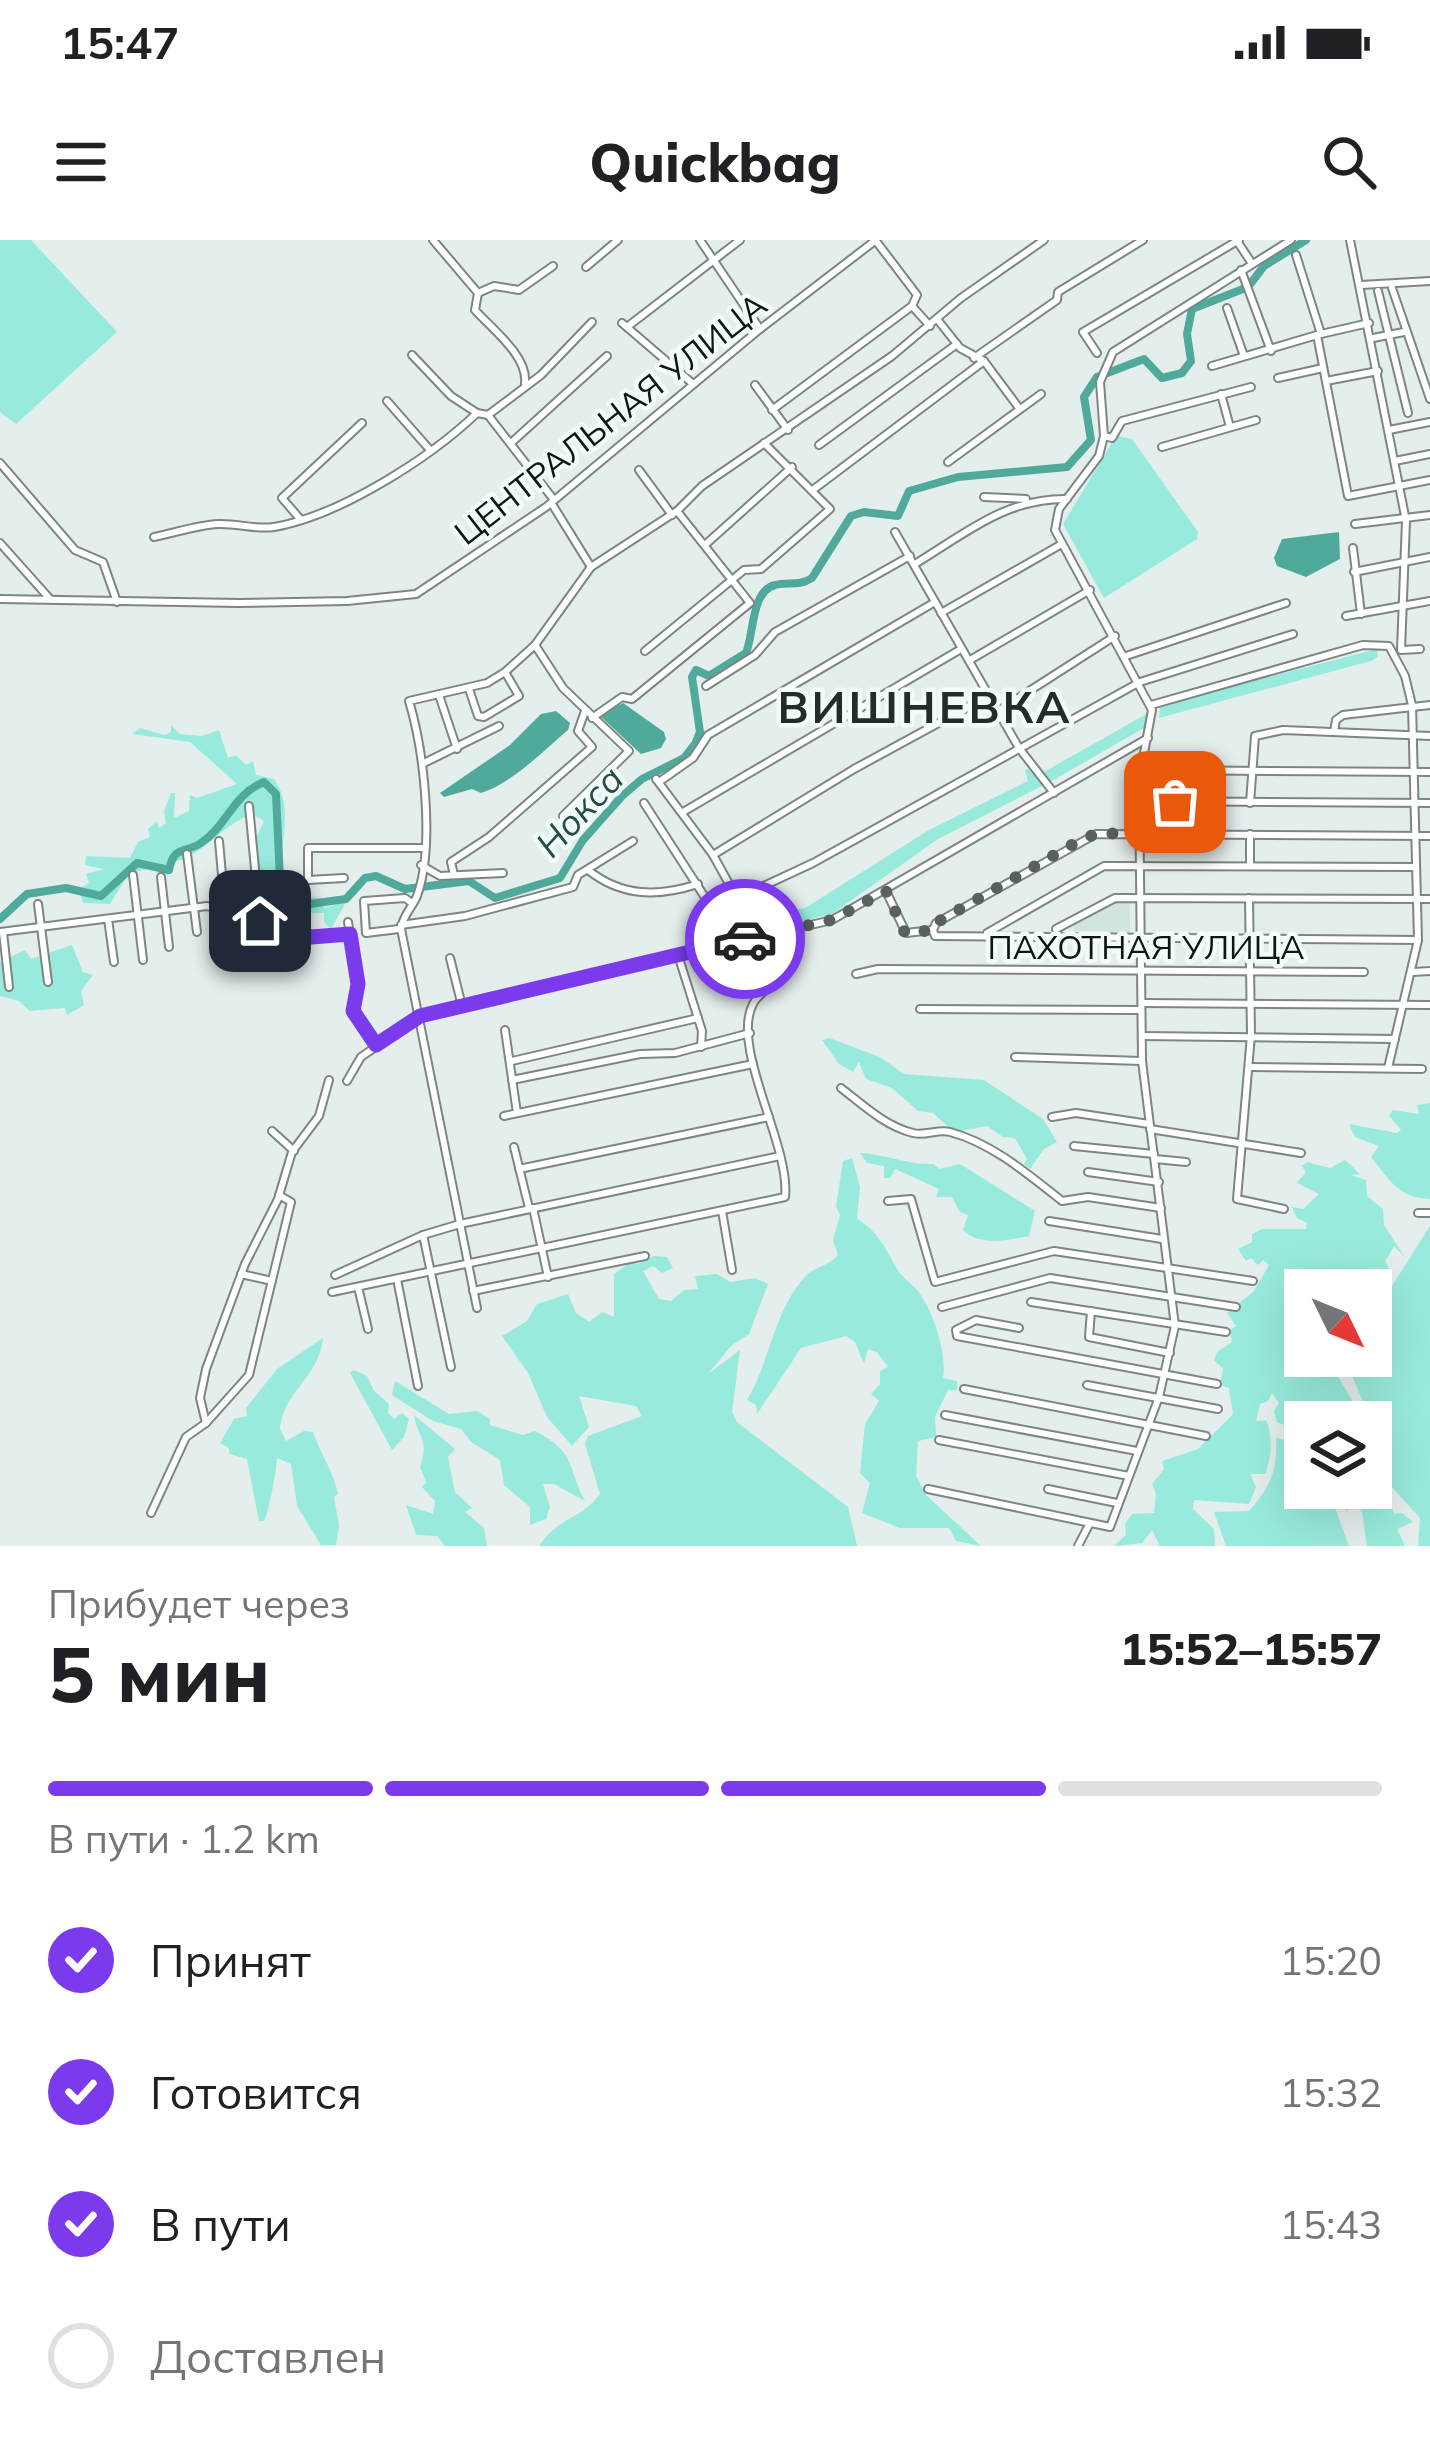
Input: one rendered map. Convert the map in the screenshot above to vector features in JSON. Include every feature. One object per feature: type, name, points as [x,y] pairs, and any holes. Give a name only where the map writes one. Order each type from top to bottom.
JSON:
[{"type":"street","points":[[433,240],[478,293]]},
{"type":"street","points":[[586,267],[618,240]]},
{"type":"street","points":[[700,240],[760,329]]},
{"type":"street","points":[[692,383],[625,325],[740,240]]},
{"type":"street","points":[[772,410],[912,306],[917,295],[876,240]]},
{"type":"street","name":"ЦЕНТРАЛЬНАЯ УЛИЦА","points":[[0,598],[318,602],[416,594],[552,501],[692,383],[876,240]]},
{"type":"street","points":[[477,1308],[401,927],[415,900],[423,848],[422,764],[409,700],[469,688],[505,672],[536,645],[591,568],[675,513],[701,486],[788,430],[1044,240]]},
{"type":"street","points":[[974,358],[1057,300],[1058,292],[1143,240]]},
{"type":"street","points":[[928,1489],[1110,1527],[1166,1374],[1175,1326],[1142,1063],[1139,937],[1138,801],[1151,705],[1090,590],[1060,545],[1056,522],[1099,456],[1104,436],[1100,382],[1113,352],[1292,240]]},
{"type":"street","points":[[1350,240],[1406,521],[1401,650],[1420,649]]},
{"type":"street","points":[[1097,353],[1083,332],[1238,241],[1251,262]]},
{"type":"street","points":[[1296,255],[1319,334],[1348,496],[1430,480]]},
{"type":"street","points":[[478,293],[494,286],[519,290],[553,266]]},
{"type":"street","points":[[1240,269],[1271,351]]},
{"type":"street","points":[[1361,285],[1430,280]]},
{"type":"street","points":[[1392,288],[1430,399]]},
{"type":"street","points":[[1378,292],[1408,413]]},
{"type":"street","points":[[478,293],[475,310],[518,360],[526,373],[525,383]]},
{"type":"street","points":[[912,306],[930,326]]},
{"type":"street","points":[[1227,308],[1244,357]]},
{"type":"street","points":[[938,319],[957,344],[984,361],[1019,408]]},
{"type":"street","points":[[488,415],[541,375],[592,322]]},
{"type":"street","points":[[1212,366],[1369,323]]},
{"type":"street","points":[[1372,338],[1406,332]]},
{"type":"street","points":[[819,445],[957,344]]},
{"type":"street","points":[[412,355],[451,396],[488,415],[552,501],[591,568]]},
{"type":"street","points":[[511,443],[567,398],[607,356]]},
{"type":"street","points":[[814,489],[984,361]]},
{"type":"street","points":[[1278,378],[1323,368]]},
{"type":"street","points":[[1325,381],[1378,371]]},
{"type":"street","points":[[755,386],[788,430]]},
{"type":"street","points":[[1104,436],[1112,437],[1121,421],[1250,387]]},
{"type":"street","points":[[948,462],[1041,394]]},
{"type":"street","points":[[1221,394],[1230,427]]},
{"type":"street","points":[[387,401],[430,450]]},
{"type":"street","points":[[154,536],[219,524],[272,527],[354,502],[477,413]]},
{"type":"street","points":[[1162,447],[1256,420]]},
{"type":"street","points":[[1389,430],[1430,422]]},
{"type":"street","points":[[301,520],[282,498],[362,423]]},
{"type":"street","points":[[645,651],[744,570],[760,569],[830,509],[764,443]]},
{"type":"street","points":[[1395,461],[1430,454]]},
{"type":"street","points":[[0,463],[75,550],[103,562],[118,603]]},
{"type":"street","points":[[705,545],[792,466]]},
{"type":"street","points":[[454,875],[452,862],[592,747],[578,731],[588,714],[622,697],[632,699],[750,603],[639,470]]},
{"type":"street","points":[[984,496],[1067,499]]},
{"type":"street","points":[[915,564],[1001,511],[1030,500]]},
{"type":"street","points":[[1355,524],[1430,515]]},
{"type":"street","points":[[895,532],[1019,748],[1054,793]]},
{"type":"street","points":[[0,543],[51,601]]},
{"type":"street","points":[[941,613],[1060,545]]},
{"type":"street","points":[[1353,548],[1361,614]]},
{"type":"street","points":[[706,686],[755,655],[775,632],[910,556]]},
{"type":"street","points":[[1354,572],[1430,557]]},
{"type":"street","points":[[970,661],[1090,590]]},
{"type":"street","points":[[1346,616],[1430,601]]},
{"type":"street","points":[[758,936],[713,855],[657,781],[693,758],[708,735],[935,602]]},
{"type":"street","points":[[1126,656],[1286,603]]},
{"type":"street","points":[[740,898],[1140,682],[1293,634]]},
{"type":"street","points":[[998,711],[1115,636]]},
{"type":"street","points":[[536,645],[546,668],[628,751],[563,816]]},
{"type":"street","points":[[1151,705],[1364,645],[1389,646],[1405,676],[1412,705],[1418,940],[1388,1068]]},
{"type":"street","points":[[682,812],[961,649]]},
{"type":"street","points":[[469,688],[478,716],[484,717],[519,696],[505,672]]},
{"type":"street","points":[[438,694],[457,749]]},
{"type":"street","points":[[713,855],[854,769],[990,695]]},
{"type":"street","points":[[1334,732],[1336,720],[1343,715],[1430,705]]},
{"type":"street","points":[[422,764],[499,726]]},
{"type":"street","points":[[1250,803],[1255,736],[1283,730],[1430,736]]},
{"type":"street","points":[[347,1082],[361,1057],[420,1016],[832,920],[1148,738]]},
{"type":"street","points":[[1140,770],[1430,772]]},
{"type":"street","points":[[1138,801],[1430,803]]},
{"type":"street","points":[[644,803],[720,922],[723,943]]},
{"type":"street","points":[[249,806],[260,921]]},
{"type":"street","points":[[1418,940],[935,936],[933,930],[936,923],[1096,834],[1430,836]]},
{"type":"street","points":[[1250,834],[1250,866]]},
{"type":"street","points":[[219,841],[221,938]]},
{"type":"street","points":[[415,900],[364,901],[366,933],[465,916],[573,887],[578,875],[633,841]]},
{"type":"street","points":[[344,878],[308,880],[308,848],[423,848]]},
{"type":"street","points":[[188,854],[196,932]]},
{"type":"street","points":[[421,867],[435,874],[502,873]]},
{"type":"street","points":[[986,934],[1095,870],[1416,867]]},
{"type":"street","points":[[588,870],[605,884],[647,897],[698,884]]},
{"type":"street","points":[[134,875],[143,960]]},
{"type":"street","points":[[160,877],[169,947]]},
{"type":"street","points":[[886,891],[905,933],[933,930]]},
{"type":"street","points":[[1056,928],[1115,898],[1430,899]]},
{"type":"street","points":[[1249,898],[1251,1035],[1237,1199],[1284,1209]]},
{"type":"street","points":[[38,904],[47,982]]},
{"type":"street","points":[[10,987],[1,932],[194,907],[223,910],[311,937],[350,934]]},
{"type":"street","points":[[108,919],[114,962]]},
{"type":"street","points":[[348,922],[358,984],[353,1011],[376,1045]]},
{"type":"street","points":[[332,1292],[785,1197],[780,1156],[753,1064],[751,1008],[770,982],[753,941],[758,936]]},
{"type":"street","points":[[678,955],[698,1018],[701,1047]]},
{"type":"street","points":[[450,958],[462,1006]]},
{"type":"street","name":"ПАХОТНАЯ УЛИЦА","points":[[856,974],[878,969],[1364,972]]},
{"type":"street","points":[[1413,972],[1430,971]]},
{"type":"street","points":[[920,1009],[1430,1005]]},
{"type":"street","points":[[512,1061],[698,1018]]},
{"type":"street","points":[[506,1030],[517,1113]]},
{"type":"street","points":[[512,1079],[701,1047],[750,1034]]},
{"type":"street","points":[[1142,1036],[1395,1039]]},
{"type":"street","points":[[1015,1057],[1142,1063]]},
{"type":"street","points":[[504,1116],[753,1064]]},
{"type":"street","points":[[1249,1067],[1422,1069]]},
{"type":"street","points":[[206,1423],[202,1383],[241,1274],[279,1195],[294,1150],[319,1117],[329,1080]]},
{"type":"street","points":[[842,1088],[907,1131],[918,1135],[948,1131],[999,1155],[1062,1201],[1088,1197],[1161,1208]]},
{"type":"street","points":[[1052,1117],[1076,1113],[1301,1153]]},
{"type":"street","points":[[519,1169],[769,1118]]},
{"type":"street","points":[[272,1131],[294,1150]]},
{"type":"street","points":[[1074,1145],[1186,1162]]},
{"type":"street","points":[[514,1148],[548,1277]]},
{"type":"street","points":[[335,1275],[423,1235],[460,1224],[780,1156]]},
{"type":"street","points":[[1088,1172],[1159,1182]]},
{"type":"street","points":[[152,1513],[186,1437],[206,1423],[250,1375],[291,1202],[279,1195]]},
{"type":"street","points":[[888,1202],[911,1198],[935,1282],[1054,1251],[1253,1281]]},
{"type":"street","points":[[722,1210],[732,1270]]},
{"type":"street","points":[[1418,1214],[1430,1213]]},
{"type":"street","points":[[1049,1220],[1162,1238]]},
{"type":"street","points":[[423,1235],[451,1367]]},
{"type":"street","points":[[473,1291],[645,1256]]},
{"type":"street","points":[[241,1274],[272,1282]]},
{"type":"street","points":[[942,1307],[1050,1278],[1236,1307]]},
{"type":"street","points":[[397,1279],[418,1386]]},
{"type":"street","points":[[358,1287],[368,1329]]},
{"type":"street","points":[[1030,1301],[1226,1332]]},
{"type":"street","points":[[1091,1311],[1089,1337],[1170,1353]]},
{"type":"street","points":[[1019,1328],[976,1320],[956,1330],[957,1336],[1217,1384]]},
{"type":"street","points":[[1088,1385],[1218,1409]]},
{"type":"street","points":[[964,1389],[1206,1436]]},
{"type":"street","points":[[946,1415],[1138,1451]]},
{"type":"street","points":[[940,1440],[1129,1476]]},
{"type":"street","points":[[1048,1489],[1117,1504]]},
{"type":"street","points":[[1078,1546],[1090,1523]]},
{"type":"shaded area","points":[[0,240],[31,240],[117,332],[16,424],[0,412]]},
{"type":"shaded area","points":[[1116,436],[1132,439],[1198,532],[1197,539],[1104,598],[1063,524]]},
{"type":"shaded area","points":[[1339,532],[1340,559],[1306,577],[1277,566],[1274,558],[1282,539]]},
{"type":"shaded area","points":[[1377,649],[1378,657],[1371,661],[1159,718],[1165,704]]},
{"type":"shaded area","points":[[623,703],[664,732],[661,748],[641,754],[600,716]]},
{"type":"shaded area","points":[[556,711],[570,723],[568,730],[515,774],[481,793],[472,789],[444,797],[440,793],[510,745],[541,714]]},
{"type":"shaded area","points":[[1150,712],[1149,725],[1050,782],[1042,773]]},
{"type":"shaded area","points":[[171,725],[180,734],[202,736],[219,730],[228,758],[236,755],[246,765],[253,761],[256,775],[274,779],[284,804],[284,883],[304,897],[321,898],[324,908],[346,902],[331,929],[324,922],[324,913],[312,913],[268,889],[266,875],[250,852],[264,821],[253,814],[175,862],[167,876],[152,868],[129,873],[110,904],[83,903],[79,889],[89,883],[86,874],[104,869],[85,865],[86,856],[130,858],[138,842],[150,837],[148,829],[157,821],[159,828],[166,823],[164,811],[171,793],[175,793],[174,818],[189,811],[190,795],[197,798],[237,784],[190,742],[132,734],[140,728],[165,735],[171,732]]},
{"type":"shaded area","points":[[1031,768],[1045,782],[1042,786],[938,839],[832,914],[755,929],[758,917],[805,908],[929,830],[1028,781],[1025,770]]},
{"type":"shaded area","points":[[1112,901],[1130,901],[1130,933],[1075,931],[1071,923]]},
{"type":"shaded area","points":[[72,945],[83,972],[93,975],[81,991],[84,1005],[67,1015],[65,1008],[30,1011],[19,1001],[0,996],[0,962],[25,950],[31,959]]},
{"type":"shaded area","points":[[829,1038],[880,1057],[904,1074],[984,1080],[1043,1119],[1057,1142],[1044,1149],[1030,1169],[1015,1138],[1003,1137],[987,1126],[954,1132],[933,1113],[918,1111],[892,1088],[866,1079],[859,1062],[853,1072],[839,1064],[822,1040]]},
{"type":"shaded area","points":[[1430,1103],[1430,1199],[1396,1186],[1371,1157],[1379,1146],[1355,1137],[1349,1124],[1397,1133],[1401,1130],[1389,1116],[1393,1110],[1419,1114],[1417,1105]]},
{"type":"shaded area","points":[[860,1153],[934,1164],[939,1169],[960,1164],[1035,1211],[1029,1236],[993,1241],[969,1235],[963,1230],[968,1215],[960,1212],[952,1197],[936,1197],[939,1189],[895,1169],[890,1178],[884,1178],[884,1166],[867,1163]]},
{"type":"shaded area","points":[[852,1158],[860,1187],[857,1219],[876,1235],[923,1299],[941,1345],[943,1378],[957,1381],[957,1390],[948,1390],[935,1417],[936,1437],[918,1441],[916,1476],[926,1495],[981,1546],[956,1541],[949,1528],[900,1528],[862,1513],[870,1483],[860,1473],[865,1424],[879,1401],[871,1394],[880,1384],[880,1371],[888,1367],[877,1352],[868,1349],[864,1364],[855,1342],[846,1336],[801,1348],[757,1414],[756,1405],[747,1400],[795,1290],[808,1274],[838,1255],[833,1240],[840,1215],[836,1206],[843,1161]]},
{"type":"shaded area","points":[[1345,1160],[1360,1174],[1351,1175],[1366,1180],[1367,1196],[1383,1209],[1384,1225],[1404,1256],[1394,1246],[1385,1262],[1390,1269],[1284,1269],[1284,1377],[1338,1377],[1353,1401],[1284,1401],[1284,1425],[1277,1422],[1274,1411],[1279,1403],[1272,1393],[1260,1404],[1256,1421],[1266,1420],[1268,1426],[1269,1461],[1265,1474],[1250,1474],[1256,1487],[1249,1504],[1194,1500],[1193,1509],[1214,1529],[1215,1546],[1160,1546],[1152,1530],[1142,1543],[1114,1546],[1126,1535],[1125,1524],[1132,1514],[1154,1513],[1152,1484],[1164,1469],[1162,1461],[1198,1449],[1233,1414],[1229,1388],[1220,1385],[1223,1369],[1214,1360],[1232,1342],[1230,1330],[1236,1326],[1227,1313],[1254,1291],[1269,1265],[1263,1260],[1258,1265],[1251,1258],[1246,1261],[1238,1249],[1262,1229],[1306,1229],[1307,1223],[1297,1218],[1292,1207],[1303,1209],[1319,1194],[1297,1183],[1306,1172],[1302,1166],[1307,1162],[1330,1168]]},
{"type":"shaded area","points":[[1430,1226],[1430,1546],[1418,1546],[1420,1518],[1392,1487],[1392,1401],[1363,1401],[1353,1377],[1392,1377],[1392,1286]]},
{"type":"shaded area","points":[[654,1256],[667,1257],[673,1268],[662,1273],[653,1266],[643,1271],[659,1299],[671,1301],[684,1290],[698,1289],[695,1276],[717,1274],[730,1282],[755,1278],[768,1284],[749,1334],[732,1345],[708,1374],[740,1350],[732,1412],[737,1422],[848,1507],[857,1546],[539,1546],[600,1494],[585,1444],[588,1436],[642,1416],[636,1406],[579,1396],[589,1427],[572,1446],[547,1417],[528,1373],[502,1336],[527,1321],[537,1304],[568,1294],[576,1313],[589,1322],[602,1312],[614,1317],[614,1274],[632,1261],[637,1264]]},
{"type":"shaded area","points":[[323,1338],[315,1364],[287,1404],[280,1429],[286,1441],[304,1431],[313,1432],[338,1494],[334,1497],[339,1525],[336,1545],[321,1545],[297,1506],[291,1464],[277,1458],[268,1508],[264,1521],[259,1521],[247,1459],[229,1454],[229,1448],[220,1443],[234,1419],[247,1416],[246,1408],[277,1369]]},
{"type":"shaded area","points":[[354,1370],[367,1376],[374,1391],[389,1404],[388,1413],[394,1419],[402,1413],[409,1419],[404,1437],[392,1450],[350,1373]]},
{"type":"shaded area","points":[[395,1381],[449,1414],[477,1411],[490,1419],[490,1425],[523,1435],[535,1431],[548,1439],[569,1461],[585,1501],[554,1484],[543,1484],[550,1507],[546,1519],[530,1525],[530,1507],[504,1485],[500,1460],[471,1442],[461,1429],[433,1421],[392,1395]]},
{"type":"shaded area","points":[[414,1415],[455,1449],[448,1457],[455,1492],[472,1508],[465,1512],[484,1528],[487,1546],[445,1546],[437,1536],[416,1535],[406,1505],[433,1514],[435,1501],[422,1487],[426,1482],[420,1467],[423,1444]]},
{"type":"shaded area","points":[[1276,1438],[1284,1440],[1284,1509],[1335,1509],[1349,1546],[1226,1546],[1214,1512],[1249,1511],[1271,1478]]},
{"type":"shaded area","points":[[1392,1507],[1394,1514],[1402,1513],[1413,1522],[1397,1529],[1405,1546],[1367,1546],[1359,1509]]},
{"type":"waterway","name":"Нокса","points":[[0,919],[27,894],[66,888],[101,896],[137,863],[169,870],[177,853],[210,836],[245,794],[264,782],[276,794],[280,880],[310,904],[346,899],[365,878],[376,876],[405,889],[469,881],[495,898],[560,878],[583,840],[622,796],[642,779],[684,758],[695,744],[700,732],[692,677],[696,670],[709,676],[746,653],[761,595],[775,585],[812,578],[851,516],[864,512],[898,516],[909,491],[958,477],[1067,467],[1091,440],[1084,397],[1097,377],[1144,359],[1162,378],[1182,373],[1191,361],[1187,334],[1192,309],[1248,287],[1264,266],[1306,240]]},
{"type":"way so far","points":[[745,939],[832,920],[886,891],[905,933],[933,930],[936,923],[1082,839],[1139,833],[1138,801],[1175,802]]},
{"type":"district","name":"ВИШНЕВКА","points":[[925,706]]},
{"type":"route","points":[[260,921],[311,937],[350,934],[358,984],[353,1011],[376,1045],[420,1016],[745,939]]}]
